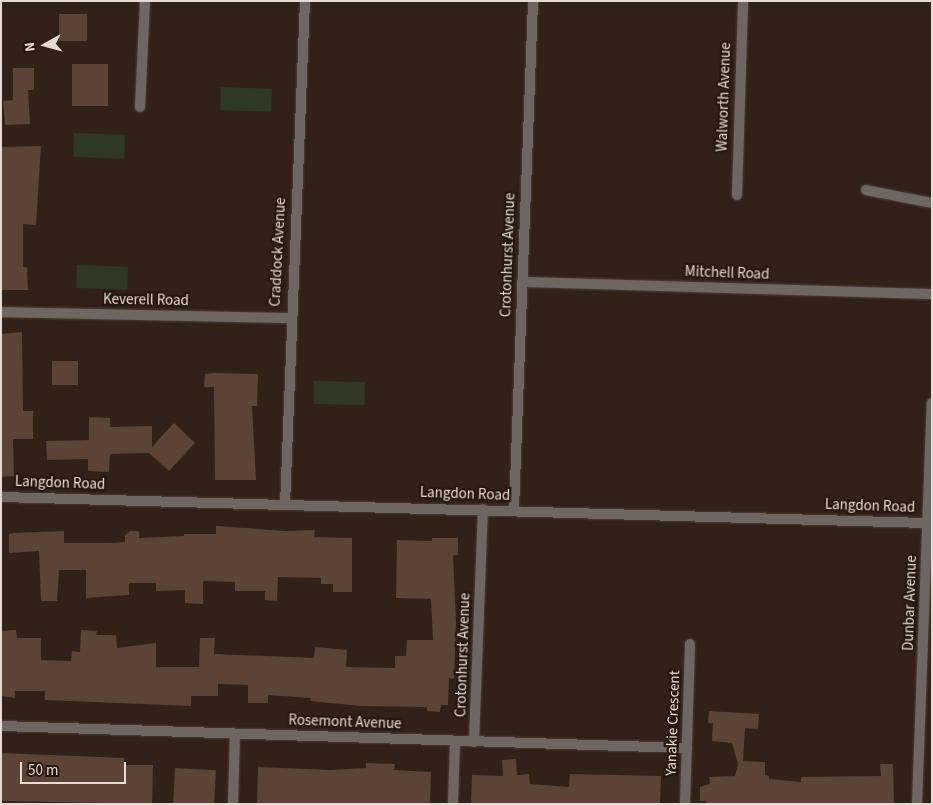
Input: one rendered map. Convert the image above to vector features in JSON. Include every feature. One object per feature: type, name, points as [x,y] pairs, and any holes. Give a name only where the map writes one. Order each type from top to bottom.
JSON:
[{"type":"street","points":[[140,107],[145,1]]},
{"type":"street","name":"Craddock Avenue","points":[[285,505],[290,318],[305,1]]},
{"type":"street","name":"Crotonhurst Avenue","points":[[514,510],[533,1]]},
{"type":"street","name":"Walworth Avenue","points":[[737,195],[742,1]]},
{"type":"street","points":[[866,190],[932,203]]},
{"type":"street","name":"Mitchell Road","points":[[522,282],[932,294]]},
{"type":"street","name":"Keverell Road","points":[[1,312],[290,318]]},
{"type":"street","name":"Dunbar Avenue","points":[[917,804],[932,403]]},
{"type":"street","name":"Langdon Road","points":[[1,497],[928,523]]},
{"type":"street","name":"Crotonhurst Avenue","points":[[474,742],[483,510]]},
{"type":"street","name":"Yanakie Crescent","points":[[685,804],[690,644]]},
{"type":"street","name":"Rosemont Avenue","points":[[1,726],[687,748]]},
{"type":"street","points":[[233,804],[235,734]]},
{"type":"street","points":[[453,804],[454,741]]},
{"type":"green space","points":[[221,87],[272,89],[271,112],[220,110]]},
{"type":"green space","points":[[74,133],[125,135],[124,159],[73,157]]},
{"type":"green space","points":[[77,265],[128,267],[127,290],[76,288]]},
{"type":"green space","points":[[314,381],[365,382],[365,405],[314,404]]},
{"type":"building","points":[[59,14],[87,14],[87,41],[59,41]]},
{"type":"building","points":[[72,64],[108,64],[108,106],[72,106]]},
{"type":"building","points":[[13,68],[34,68],[34,90],[28,90],[30,124],[5,125],[3,101],[13,100]]},
{"type":"building","points":[[41,146],[36,225],[23,224],[23,267],[27,267],[28,290],[1,290],[1,147]]},
{"type":"building","points":[[22,332],[23,411],[33,411],[33,439],[13,439],[14,476],[1,477],[1,334]]},
{"type":"building","points":[[52,361],[78,361],[78,385],[52,385]]},
{"type":"building","points":[[205,374],[258,374],[257,406],[252,406],[256,480],[215,480],[214,387],[204,387]]},
{"type":"building","points":[[89,417],[110,418],[110,427],[152,426],[152,447],[174,423],[195,443],[169,471],[149,453],[110,454],[109,472],[88,471],[88,459],[47,460],[46,441],[89,440]]},
{"type":"building","points":[[216,526],[286,531],[315,530],[314,537],[352,538],[352,592],[333,592],[333,584],[321,584],[321,578],[278,577],[277,601],[265,600],[265,591],[235,591],[235,582],[203,581],[203,604],[185,603],[185,590],[156,591],[156,583],[129,583],[129,595],[86,598],[86,570],[59,570],[57,601],[41,601],[39,551],[9,553],[9,534],[13,533],[64,531],[64,543],[110,543],[125,542],[125,535],[130,531],[139,531],[139,538],[184,536],[184,534],[216,534]]},
{"type":"building","points":[[432,538],[458,538],[458,555],[453,555],[456,622],[454,679],[449,678],[448,705],[441,705],[440,712],[427,711],[427,707],[361,706],[310,701],[311,698],[268,695],[268,703],[248,703],[248,685],[218,684],[218,696],[191,696],[191,706],[45,700],[45,691],[15,691],[15,698],[1,696],[1,631],[16,630],[17,638],[41,638],[41,660],[71,661],[72,651],[80,652],[81,630],[97,631],[96,635],[116,635],[117,648],[156,643],[156,667],[199,667],[200,638],[215,638],[214,654],[314,658],[315,647],[347,650],[346,667],[395,668],[395,656],[406,656],[407,640],[433,640],[431,599],[396,598],[397,540],[432,541]]},
{"type":"building","points":[[709,711],[759,714],[758,729],[745,728],[743,761],[765,762],[765,775],[769,776],[769,779],[801,782],[801,777],[881,776],[880,764],[893,764],[894,804],[706,804],[706,801],[700,801],[700,787],[710,784],[709,777],[735,776],[738,764],[732,743],[712,741],[713,723],[708,723]]},
{"type":"building","points":[[1,753],[124,758],[124,765],[153,765],[152,804],[1,801]]},
{"type":"building","points":[[516,759],[517,775],[529,774],[530,784],[569,787],[570,774],[661,776],[660,804],[471,804],[472,775],[503,776],[502,760]]},
{"type":"building","points":[[366,763],[395,764],[394,770],[431,772],[430,804],[257,804],[258,767],[330,770],[366,768]]},
{"type":"building","points":[[175,768],[216,770],[214,804],[173,804]]}]
